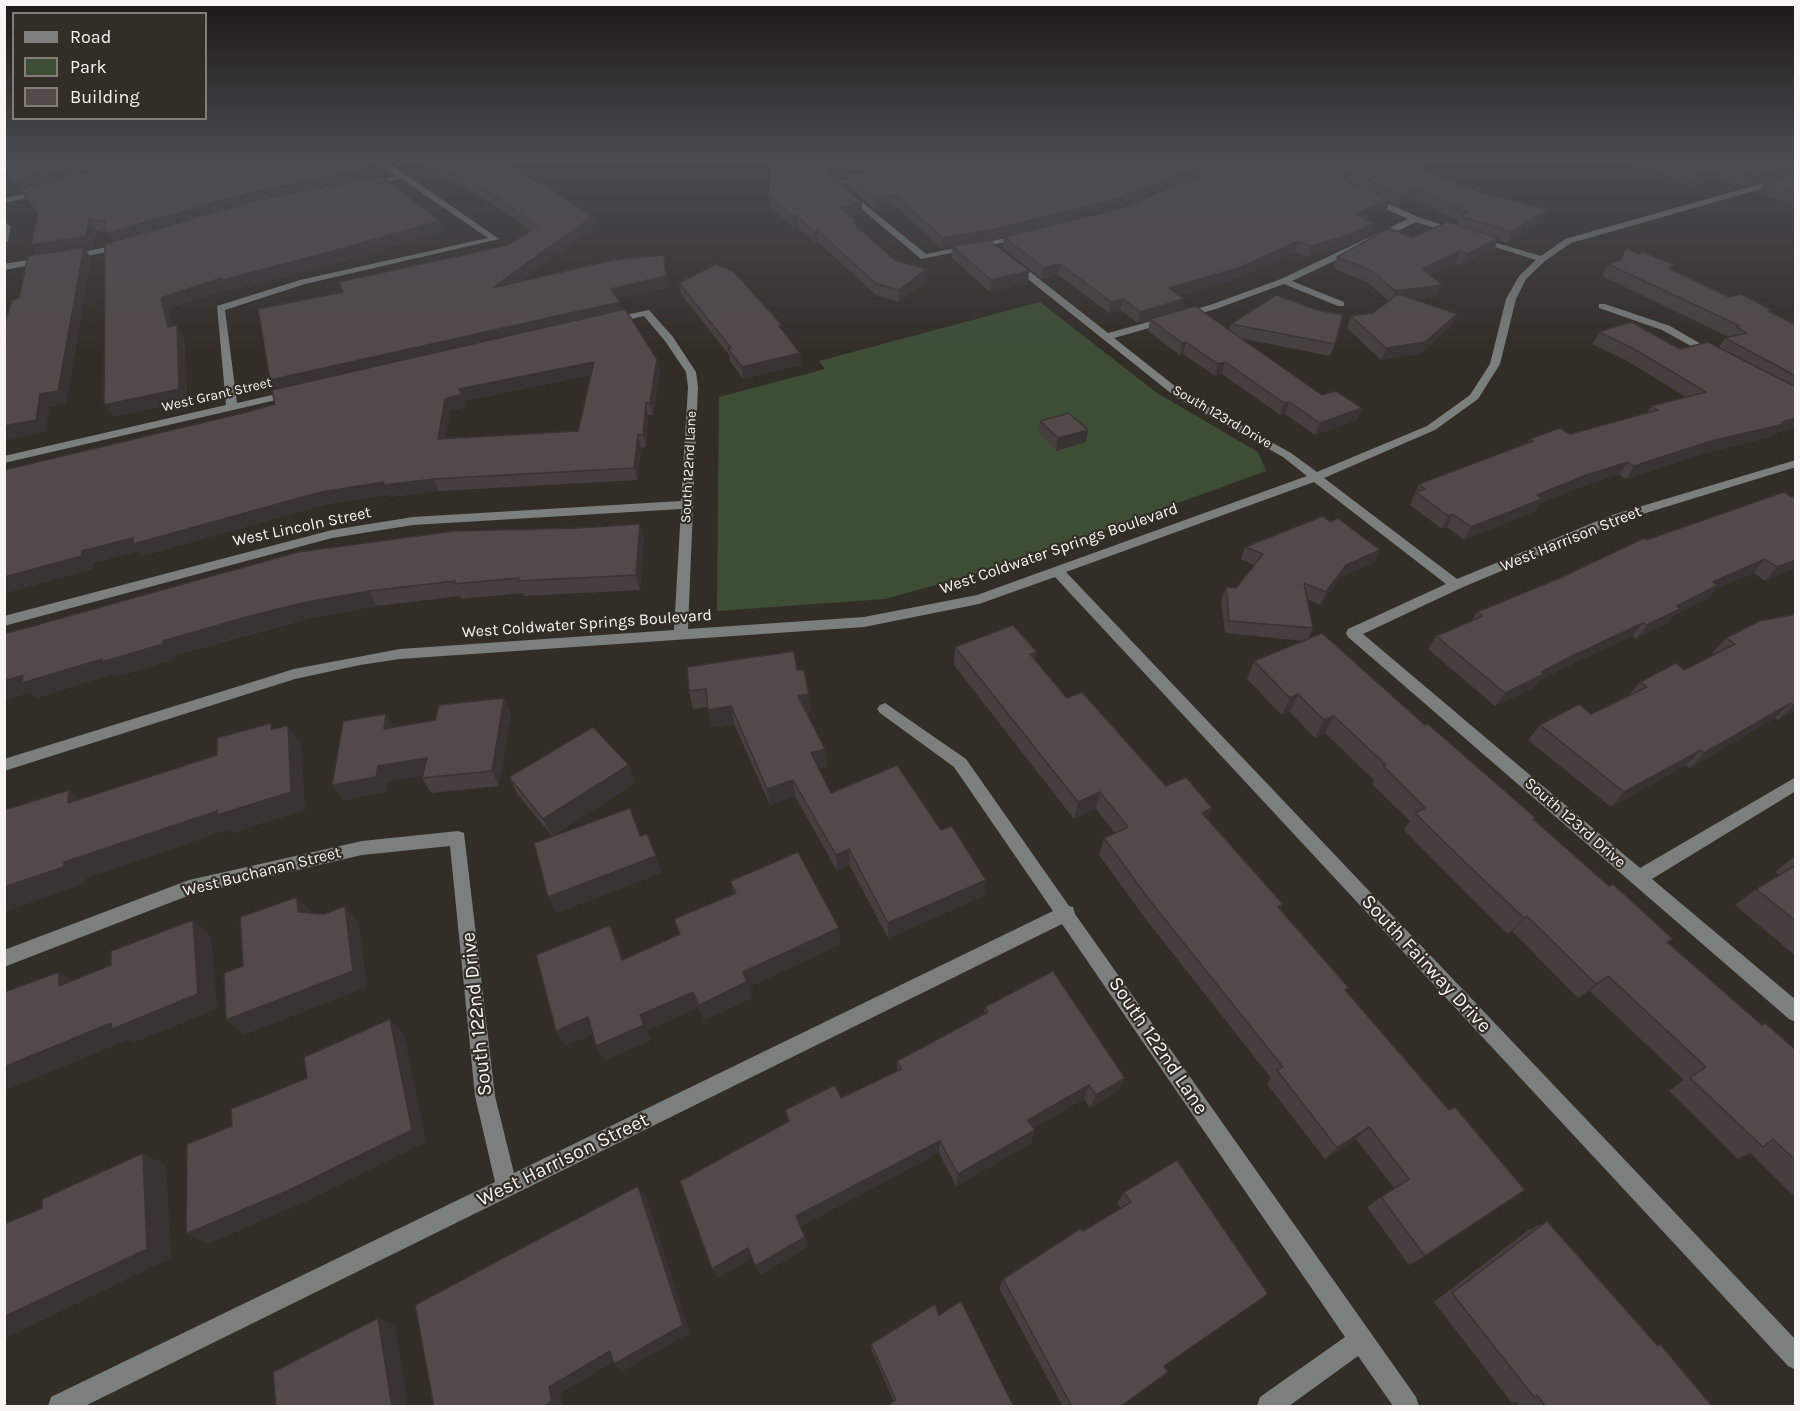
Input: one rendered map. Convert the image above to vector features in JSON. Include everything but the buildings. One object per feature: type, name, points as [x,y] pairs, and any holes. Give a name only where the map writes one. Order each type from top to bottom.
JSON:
[{"type":"street","points":[[4,241],[5,225]]},
{"type":"street","points":[[232,407],[219,308],[303,282],[495,239],[474,225]]},
{"type":"street","points":[[886,225],[924,257],[991,246],[1035,235]]},
{"type":"street","points":[[1107,337],[1213,307],[1284,281],[1403,225]]},
{"type":"street","points":[[1434,225],[1542,259]]},
{"type":"street","name":"West Coldwater Springs Boulevard","points":[[4,765],[294,674],[360,660],[400,654],[864,622],[894,618],[979,598],[1314,478],[1431,428],[1474,397],[1495,363],[1511,299],[1522,278],[1542,259],[1568,241],[1626,225]]},
{"type":"street","points":[[4,267],[115,249],[136,243]]},
{"type":"street","name":"South 123rd Drive","points":[[991,246],[1181,396],[1287,455],[1456,585]]},
{"type":"street","points":[[1284,281],[1341,304]]},
{"type":"street","points":[[1602,306],[1666,328],[1726,361]]},
{"type":"street","name":"South 122nd Lane","points":[[600,323],[646,312],[669,339],[691,372],[693,387],[681,636]]},
{"type":"street","name":"West Grant Street","points":[[4,460],[301,391]]},
{"type":"street","name":"West Harrison Street","points":[[1353,633],[1456,585],[1616,518],[1796,463]]},
{"type":"street","name":"West Lincoln Street","points":[[4,621],[332,534],[413,522],[686,505]]},
{"type":"street","name":"South Fairway Drive","points":[[1057,571],[1796,1358]]},
{"type":"street","name":"South 123rd Drive","points":[[1353,633],[1796,1013]]},
{"type":"street","name":"South 122nd Lane","points":[[885,709],[960,763],[1067,913],[1407,1407]]},
{"type":"street","points":[[1639,878],[1796,783]]},
{"type":"street","name":"West Buchanan Street","points":[[4,959],[189,888],[362,848],[458,838]]},
{"type":"street","name":"South 122nd Drive","points":[[458,838],[485,1096],[507,1187]]},
{"type":"street","name":"West Harrison Street","points":[[60,1407],[1067,913]]},
{"type":"street","points":[[1269,1407],[1360,1340]]},
{"type":"green space","points":[[1040,302],[1157,393],[1258,452],[1266,471],[1008,565],[885,599],[717,611],[719,397],[825,369],[819,361]]}]
